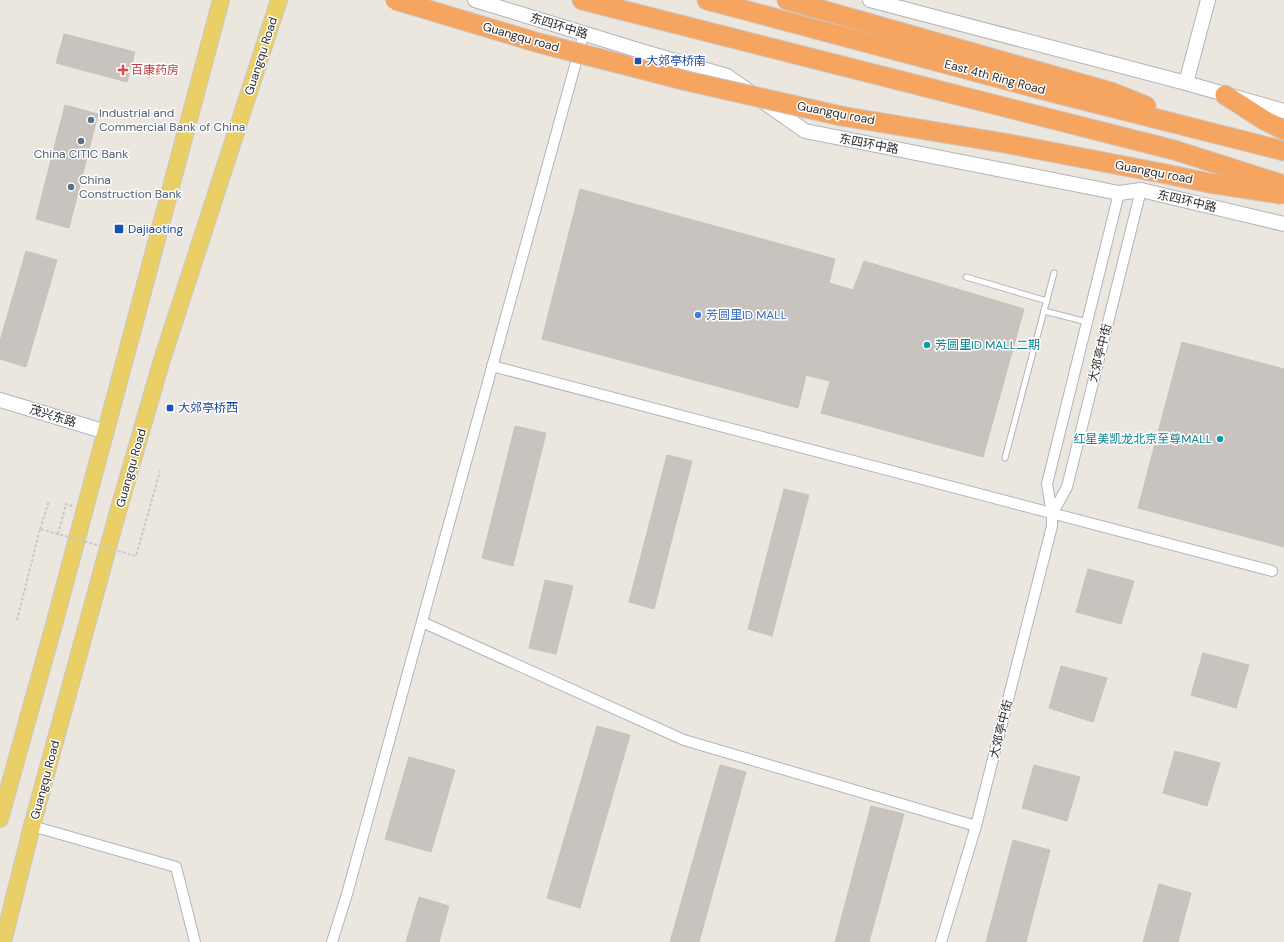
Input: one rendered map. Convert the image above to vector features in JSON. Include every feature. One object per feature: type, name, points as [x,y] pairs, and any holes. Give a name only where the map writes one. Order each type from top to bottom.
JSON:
[{"type":"highway","name":"Guangqu road","points":[[395,0],[554,46],[687,81],[841,116],[1004,143],[1209,183],[1284,194]]},
{"type":"highway","name":"East 4th Ring Road","points":[[707,0],[1043,90],[1284,151]]},
{"type":"highway","points":[[787,0],[1111,92],[1224,136]]},
{"type":"highway","points":[[589,2],[1174,150],[1284,185]]},
{"type":"highway","points":[[1225,95],[1264,120],[1284,130]]},
{"type":"main road","points":[[0,819],[222,0]]},
{"type":"main road","name":"Guangqu Road","points":[[3,942],[32,826],[117,515],[161,363],[279,0]]},
{"type":"main road","name":"东四环中路","points":[[475,0],[727,76],[804,131],[1119,193],[1141,190],[1284,224]]},
{"type":"main road","points":[[870,0],[1186,83],[1284,111]]},
{"type":"main road","points":[[1186,83],[1208,0]]},
{"type":"main road","name":"茂兴东路","points":[[0,400],[106,432]]},
{"type":"street","points":[[332,942],[347,894],[584,33]]},
{"type":"street","name":"大郊亭中街","points":[[1052,514],[1067,487],[1141,190]]},
{"type":"street","name":"大郊亭中街","points":[[941,942],[976,826],[1052,526],[1052,514],[1047,484],[1119,193]]},
{"type":"street","points":[[492,366],[1272,571]]},
{"type":"street","points":[[422,622],[684,740],[976,826]]},
{"type":"street","points":[[32,826],[176,867],[195,942]]},
{"type":"lane","points":[[1005,458],[1054,273]]},
{"type":"lane","points":[[966,277],[1047,301]]},
{"type":"lane","points":[[1044,311],[1087,322]]},
{"type":"path","points":[[40,529],[136,556],[160,472]]},
{"type":"path","points":[[17,620],[48,501]]},
{"type":"path","points":[[58,534],[66,504]]},
{"type":"building","points":[[64,34],[135,52],[127,82],[56,63]]},
{"type":"building","points":[[65,105],[98,114],[69,228],[36,219]]},
{"type":"building","name":"芳圆里ID MALL","points":[[580,189],[835,259],[829,283],[853,290],[864,261],[1024,309],[983,457],[821,413],[830,381],[806,375],[798,408],[542,339]]},
{"type":"building","points":[[26,251],[57,260],[26,367],[0,359],[0,341]]},
{"type":"building","name":"红星美凯龙北京至尊MALL","points":[[1182,342],[1284,369],[1284,547],[1138,508]]},
{"type":"building","points":[[515,426],[546,433],[513,566],[482,558]]},
{"type":"building","points":[[667,455],[692,461],[654,609],[629,602]]},
{"type":"building","points":[[784,489],[809,495],[772,636],[748,629]]},
{"type":"building","points":[[1088,569],[1134,581],[1121,624],[1076,612]]},
{"type":"building","points":[[545,580],[573,586],[556,654],[529,648]]},
{"type":"building","points":[[1203,653],[1249,665],[1236,708],[1191,695]]},
{"type":"building","points":[[1061,666],[1107,678],[1093,722],[1049,708]]},
{"type":"building","points":[[597,726],[630,735],[580,908],[547,898]]},
{"type":"building","points":[[1175,751],[1220,763],[1207,806],[1163,793]]},
{"type":"building","points":[[409,757],[455,770],[431,852],[385,839]]},
{"type":"building","points":[[720,765],[746,772],[699,942],[670,942]]},
{"type":"building","points":[[1034,765],[1080,777],[1067,821],[1022,808]]},
{"type":"building","points":[[871,806],[904,814],[869,942],[835,942]]},
{"type":"building","points":[[1013,840],[1050,850],[1026,942],[986,942]]},
{"type":"building","points":[[1159,884],[1191,893],[1178,942],[1143,942]]},
{"type":"building","points":[[419,897],[449,906],[439,942],[406,942]]},
{"type":"place","name":"大郊亭桥南","points":[[638,61]]},
{"type":"place","name":"百康药房","points":[[123,70]]},
{"type":"place","name":"Industrial and Commercial Bank of China","points":[[91,120]]},
{"type":"place","name":"China CITIC Bank","points":[[81,141]]},
{"type":"place","name":"China Construction Bank","points":[[71,187]]},
{"type":"place","name":"Dajiaoting","points":[[119,229]]},
{"type":"place","name":"芳圆里ID MALL","points":[[698,315]]},
{"type":"place","name":"芳圆里ID MALL二期","points":[[927,345]]},
{"type":"place","name":"大郊亭桥西","points":[[170,408]]},
{"type":"place","name":"红星美凯龙北京至尊MALL","points":[[1220,439]]}]
